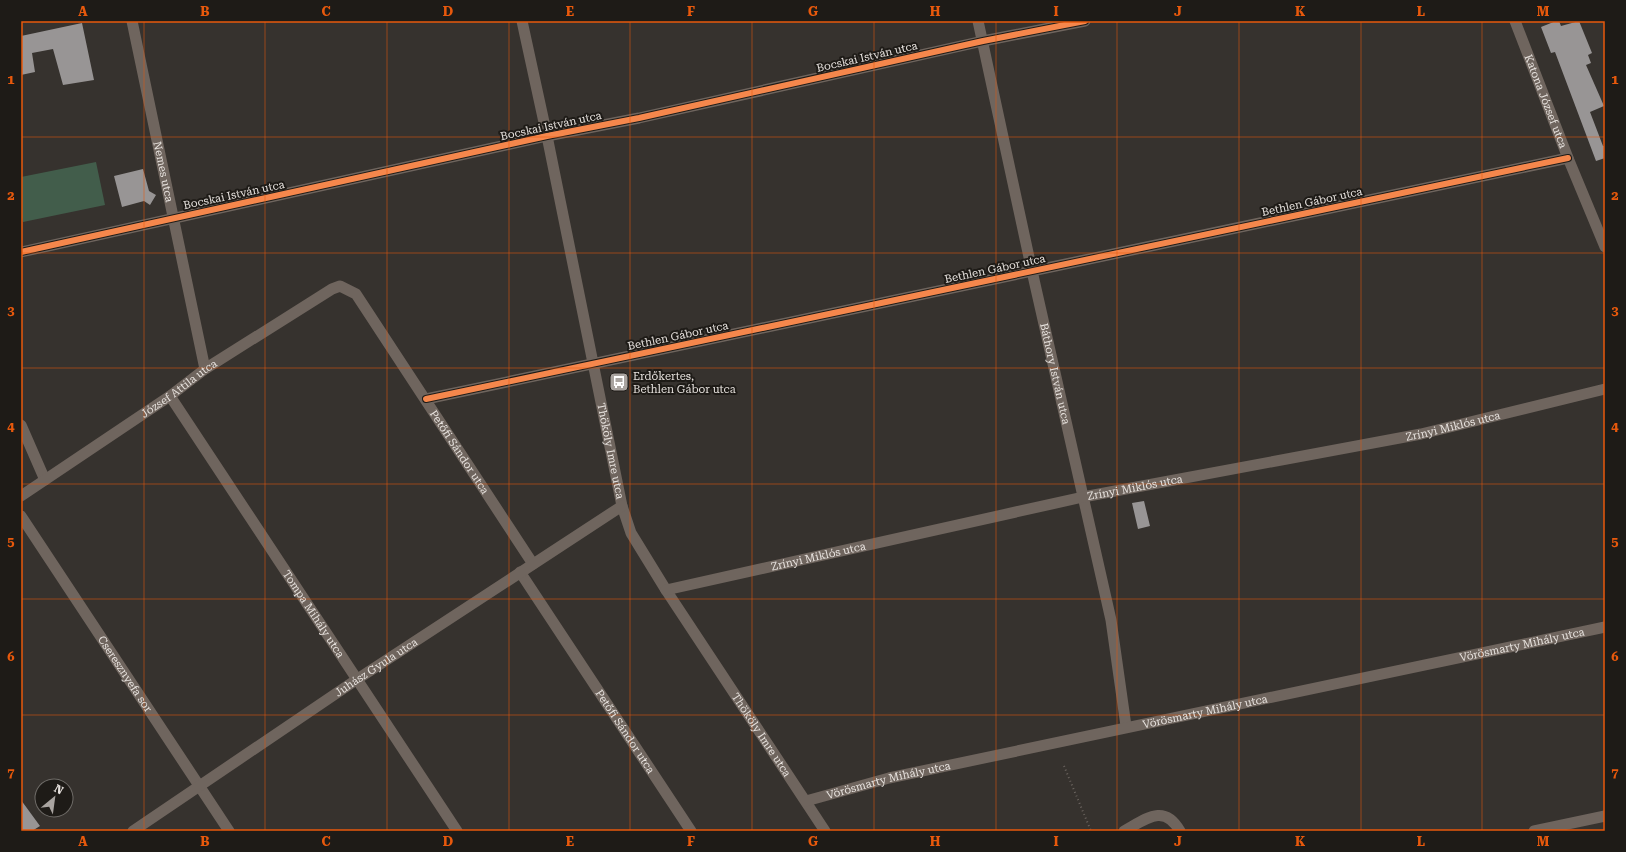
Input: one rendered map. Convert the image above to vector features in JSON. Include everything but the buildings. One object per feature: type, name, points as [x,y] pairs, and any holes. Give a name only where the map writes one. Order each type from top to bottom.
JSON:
[{"type":"street","name":"Nemes utca","points":[[132,21],[205,369]]},
{"type":"street","name":"Thököly Imre utca","points":[[522,21],[547,136],[622,506],[631,533],[666,590],[806,801],[824,831]]},
{"type":"street","name":"Báthory István utca","points":[[978,21],[1082,497],[1111,620],[1126,726]]},
{"type":"street","name":"Bocskai István utca","points":[[21,252],[547,136],[640,118],[983,41],[1085,21]]},
{"type":"street","name":"Katona József utca","points":[[1515,21],[1568,158],[1605,247]]},
{"type":"street","name":"Bethlen Gábor utca","points":[[426,399],[1568,158]]},
{"type":"street","name":"József Attila utca","points":[[21,496],[170,396],[205,369],[332,289],[340,286]]},
{"type":"street","name":"Petőfi Sándor utca","points":[[340,286],[356,294],[533,564]]},
{"type":"street","name":"Zrínyi Miklós utca","points":[[666,590],[1082,497],[1421,434],[1605,389]]},
{"type":"street","name":"Tompa Mihály utca","points":[[170,396],[457,831]]},
{"type":"street","points":[[21,425],[45,480]]},
{"type":"street","name":"Juhász Gyula utca","points":[[132,831],[356,680],[622,506]]},
{"type":"street","name":"Cseresznyefa sor","points":[[21,516],[229,831]]},
{"type":"street","name":"Petőfi Sándor utca","points":[[520,572],[691,831]]},
{"type":"street","name":"Vörösmarty Mihály utca","points":[[806,801],[889,778],[1126,726],[1605,627]]},
{"type":"street","points":[[1124,831],[1149,817],[1159,814],[1169,817],[1178,827]]},
{"type":"street","points":[[1534,831],[1605,816]]},
{"type":"path","points":[[1064,766],[1091,831]]},
{"type":"green space","points":[[96,162],[105,205],[23,222],[21,213],[21,177]]},
{"type":"cycle path","points":[[21,252],[547,136],[639,118],[983,41],[1085,21]]},
{"type":"cycle path","points":[[426,399],[1568,158]]},
{"type":"place","name":"Erdőkertes, Bethlen Gábor utca","points":[[619,382]]}]
